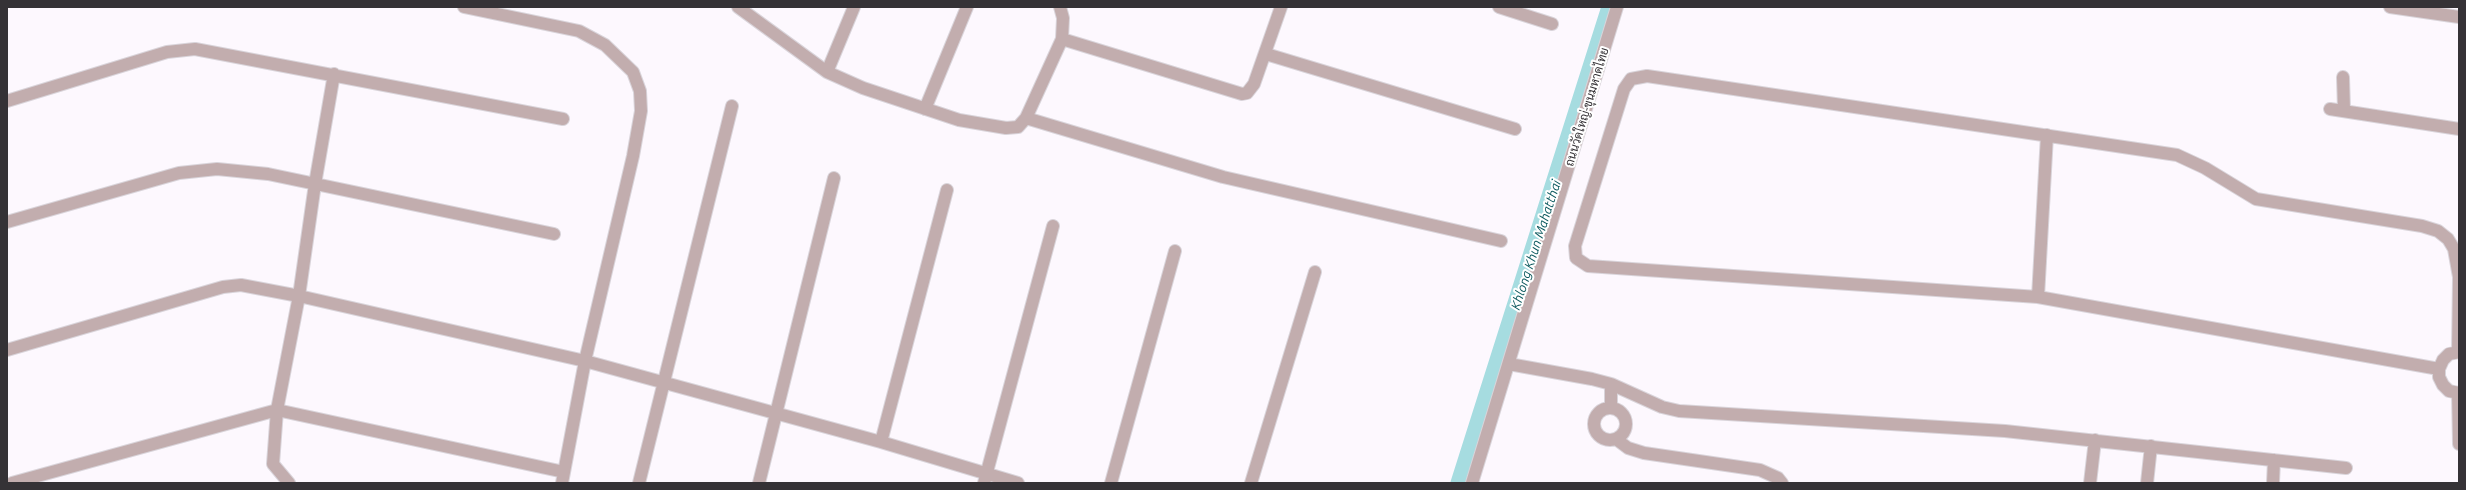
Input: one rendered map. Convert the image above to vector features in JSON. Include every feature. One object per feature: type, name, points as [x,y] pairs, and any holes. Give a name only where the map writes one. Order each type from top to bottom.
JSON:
[{"type":"street","points":[[12,483],[276,410],[564,478],[585,361],[633,156],[641,111],[640,91],[633,72],[605,45],[579,31],[464,7]]},
{"type":"street","points":[[738,7],[827,72],[863,88],[959,120],[1006,128],[1018,127],[1026,118],[1062,39],[1063,18],[1060,7]]},
{"type":"street","points":[[827,72],[854,7]]},
{"type":"street","points":[[925,109],[967,7]]},
{"type":"street","points":[[1062,39],[1239,94],[1247,93],[1251,89],[1266,54],[1281,7]]},
{"type":"street","points":[[1499,7],[1552,24]]},
{"type":"street","name":"ถนนวัดใหญ่-ขุนมหาดไทย","points":[[1472,483],[1617,7]]},
{"type":"street","points":[[2390,7],[2431,10],[2459,17]]},
{"type":"street","points":[[7,101],[167,52],[184,49],[208,50],[563,119]]},
{"type":"street","points":[[1266,54],[1515,129]]},
{"type":"street","points":[[289,483],[272,464],[276,410],[299,296],[315,184],[334,74]]},
{"type":"street","points":[[2439,368],[2038,297],[1588,266],[1576,258],[1574,246],[1624,89],[1631,79],[1638,76],[2177,155],[2205,168],[2256,199],[2422,226],[2438,231],[2448,239],[2457,259],[2459,277],[2459,352],[2450,354],[2443,360],[2439,368],[2439,377],[2443,385],[2458,393],[2459,444]]},
{"type":"street","points":[[2343,77],[2344,110]]},
{"type":"street","points":[[639,483],[732,106]]},
{"type":"street","points":[[2330,109],[2459,129]]},
{"type":"street","points":[[1026,118],[1223,177],[1501,241]]},
{"type":"street","points":[[2038,297],[2047,135]]},
{"type":"street","points":[[7,222],[179,173],[217,169],[268,174],[554,234]]},
{"type":"street","points":[[758,483],[834,178]]},
{"type":"street","points":[[881,442],[947,190]]},
{"type":"street","points":[[985,478],[1053,226]]},
{"type":"street","points":[[1111,483],[1175,251]]},
{"type":"street","points":[[1251,483],[1315,272]]},
{"type":"street","points":[[7,350],[223,287],[241,286],[299,296],[585,361],[664,384],[881,442],[985,478],[1018,483]]},
{"type":"street","points":[[1509,364],[1611,384],[1639,398],[1679,411],[2005,431],[2346,468]]},
{"type":"street","points":[[1611,384],[1611,408]]},
{"type":"street","points":[[1611,408],[1621,412],[1626,421],[1624,432],[1616,439],[1610,440],[1600,436],[1595,426],[1595,420],[1600,411],[1611,408]]},
{"type":"street","points":[[1616,439],[1628,448],[1644,453],[1760,470],[1778,478],[1782,483]]},
{"type":"street","points":[[2090,483],[2095,440]]},
{"type":"street","points":[[2147,483],[2151,446]]},
{"type":"street","points":[[2273,483],[2274,460]]},
{"type":"waterway","name":"Khlong Khun Mahatthai","points":[[1460,483],[1610,10]]}]
